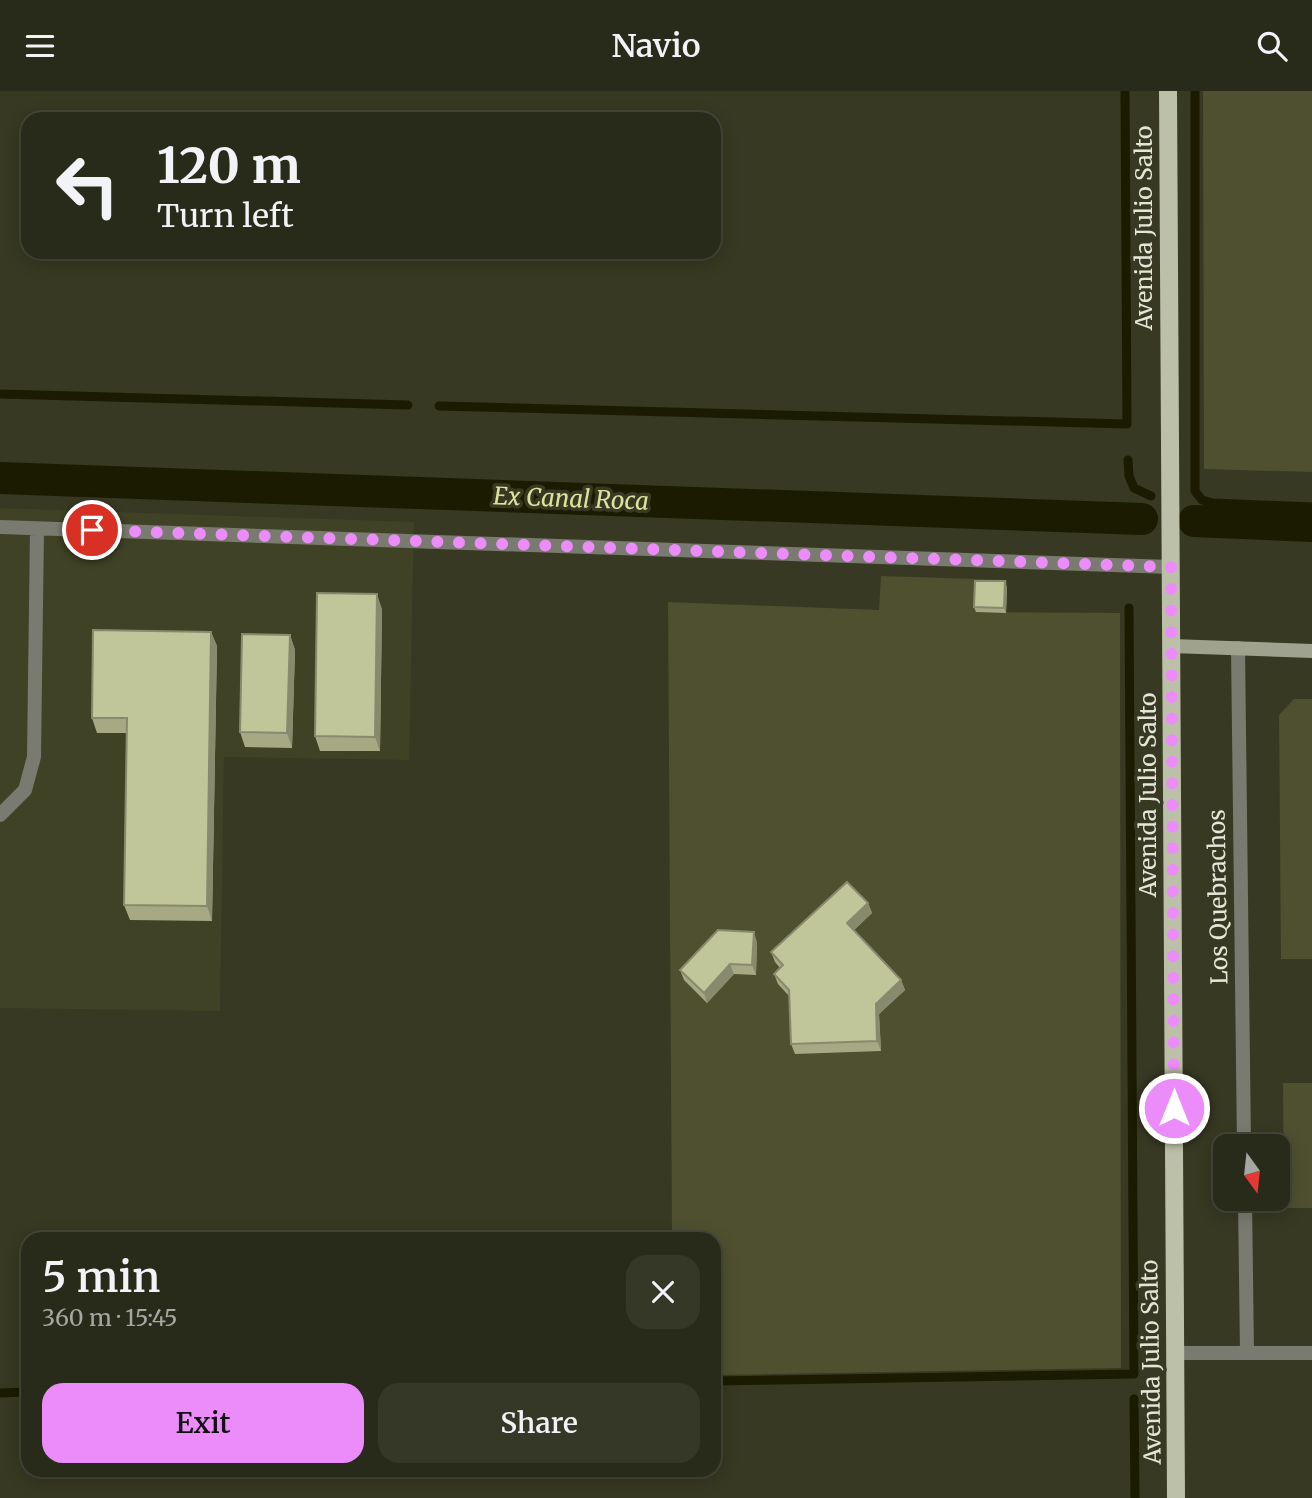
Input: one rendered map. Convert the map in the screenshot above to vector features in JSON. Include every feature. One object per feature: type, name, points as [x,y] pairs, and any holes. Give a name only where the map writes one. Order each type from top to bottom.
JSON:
[{"type":"main road","name":"Avenida Julio Salto","points":[[1168,91],[1177,1498]]},
{"type":"street","points":[[0,527],[1171,567]]},
{"type":"street","points":[[0,814],[26,790],[33,766],[37,529]]},
{"type":"street","points":[[1171,646],[1312,651]]},
{"type":"street","name":"Los Quebrachos","points":[[1238,648],[1244,1134]]},
{"type":"street","points":[[1245,1211],[1247,1353]]},
{"type":"street","points":[[1175,1353],[1312,1353]]},
{"type":"shaded area","points":[[1203,91],[1312,91],[1312,472],[1204,469]]},
{"type":"shaded area","points":[[0,508],[414,522],[409,760],[224,757],[220,1011],[0,1008]]},
{"type":"shaded area","points":[[881,576],[1007,580],[1007,587],[977,612],[1120,613],[1121,1368],[721,1375],[721,1232],[672,1232],[668,602],[879,610]]},
{"type":"shaded area","points":[[1294,699],[1312,699],[1312,959],[1281,959],[1279,715]]},
{"type":"shaded area","points":[[1283,1083],[1312,1083],[1312,1208],[1290,1208],[1290,1134],[1283,1134]]},
{"type":"building","points":[[975,581],[1005,581],[1004,608],[974,607]]},
{"type":"building","points":[[317,593],[377,594],[375,737],[315,736]]},
{"type":"building","points":[[93,630],[211,632],[207,906],[124,905],[127,718],[92,718]]},
{"type":"building","points":[[242,634],[290,635],[287,733],[240,732]]},
{"type":"building","points":[[847,882],[868,903],[847,923],[901,980],[876,1004],[877,1041],[791,1044],[789,990],[774,974],[783,965],[771,952]]},
{"type":"building","points":[[718,930],[754,932],[752,965],[730,964],[704,993],[680,970]]},
{"type":"waterway","points":[[439,406],[1127,424],[1125,91]]},
{"type":"waterway","points":[[1195,91],[1195,491],[1202,500],[1213,503],[1312,507]]},
{"type":"waterway","points":[[0,394],[408,405]]},
{"type":"waterway","points":[[1128,460],[1129,476],[1134,488],[1151,496]]},
{"type":"waterway","name":"Ex Canal Roca","points":[[0,478],[1142,519]]},
{"type":"waterway","name":"Ex Canal Roca","points":[[1194,521],[1312,526]]},
{"type":"waterway","points":[[721,1381],[1134,1374],[1129,608]]},
{"type":"waterway","points":[[0,1393],[21,1392]]},
{"type":"waterway","points":[[1134,1399],[1135,1498]]},
{"type":"route","points":[[92,530],[1171,567],[1174,1108]]}]
